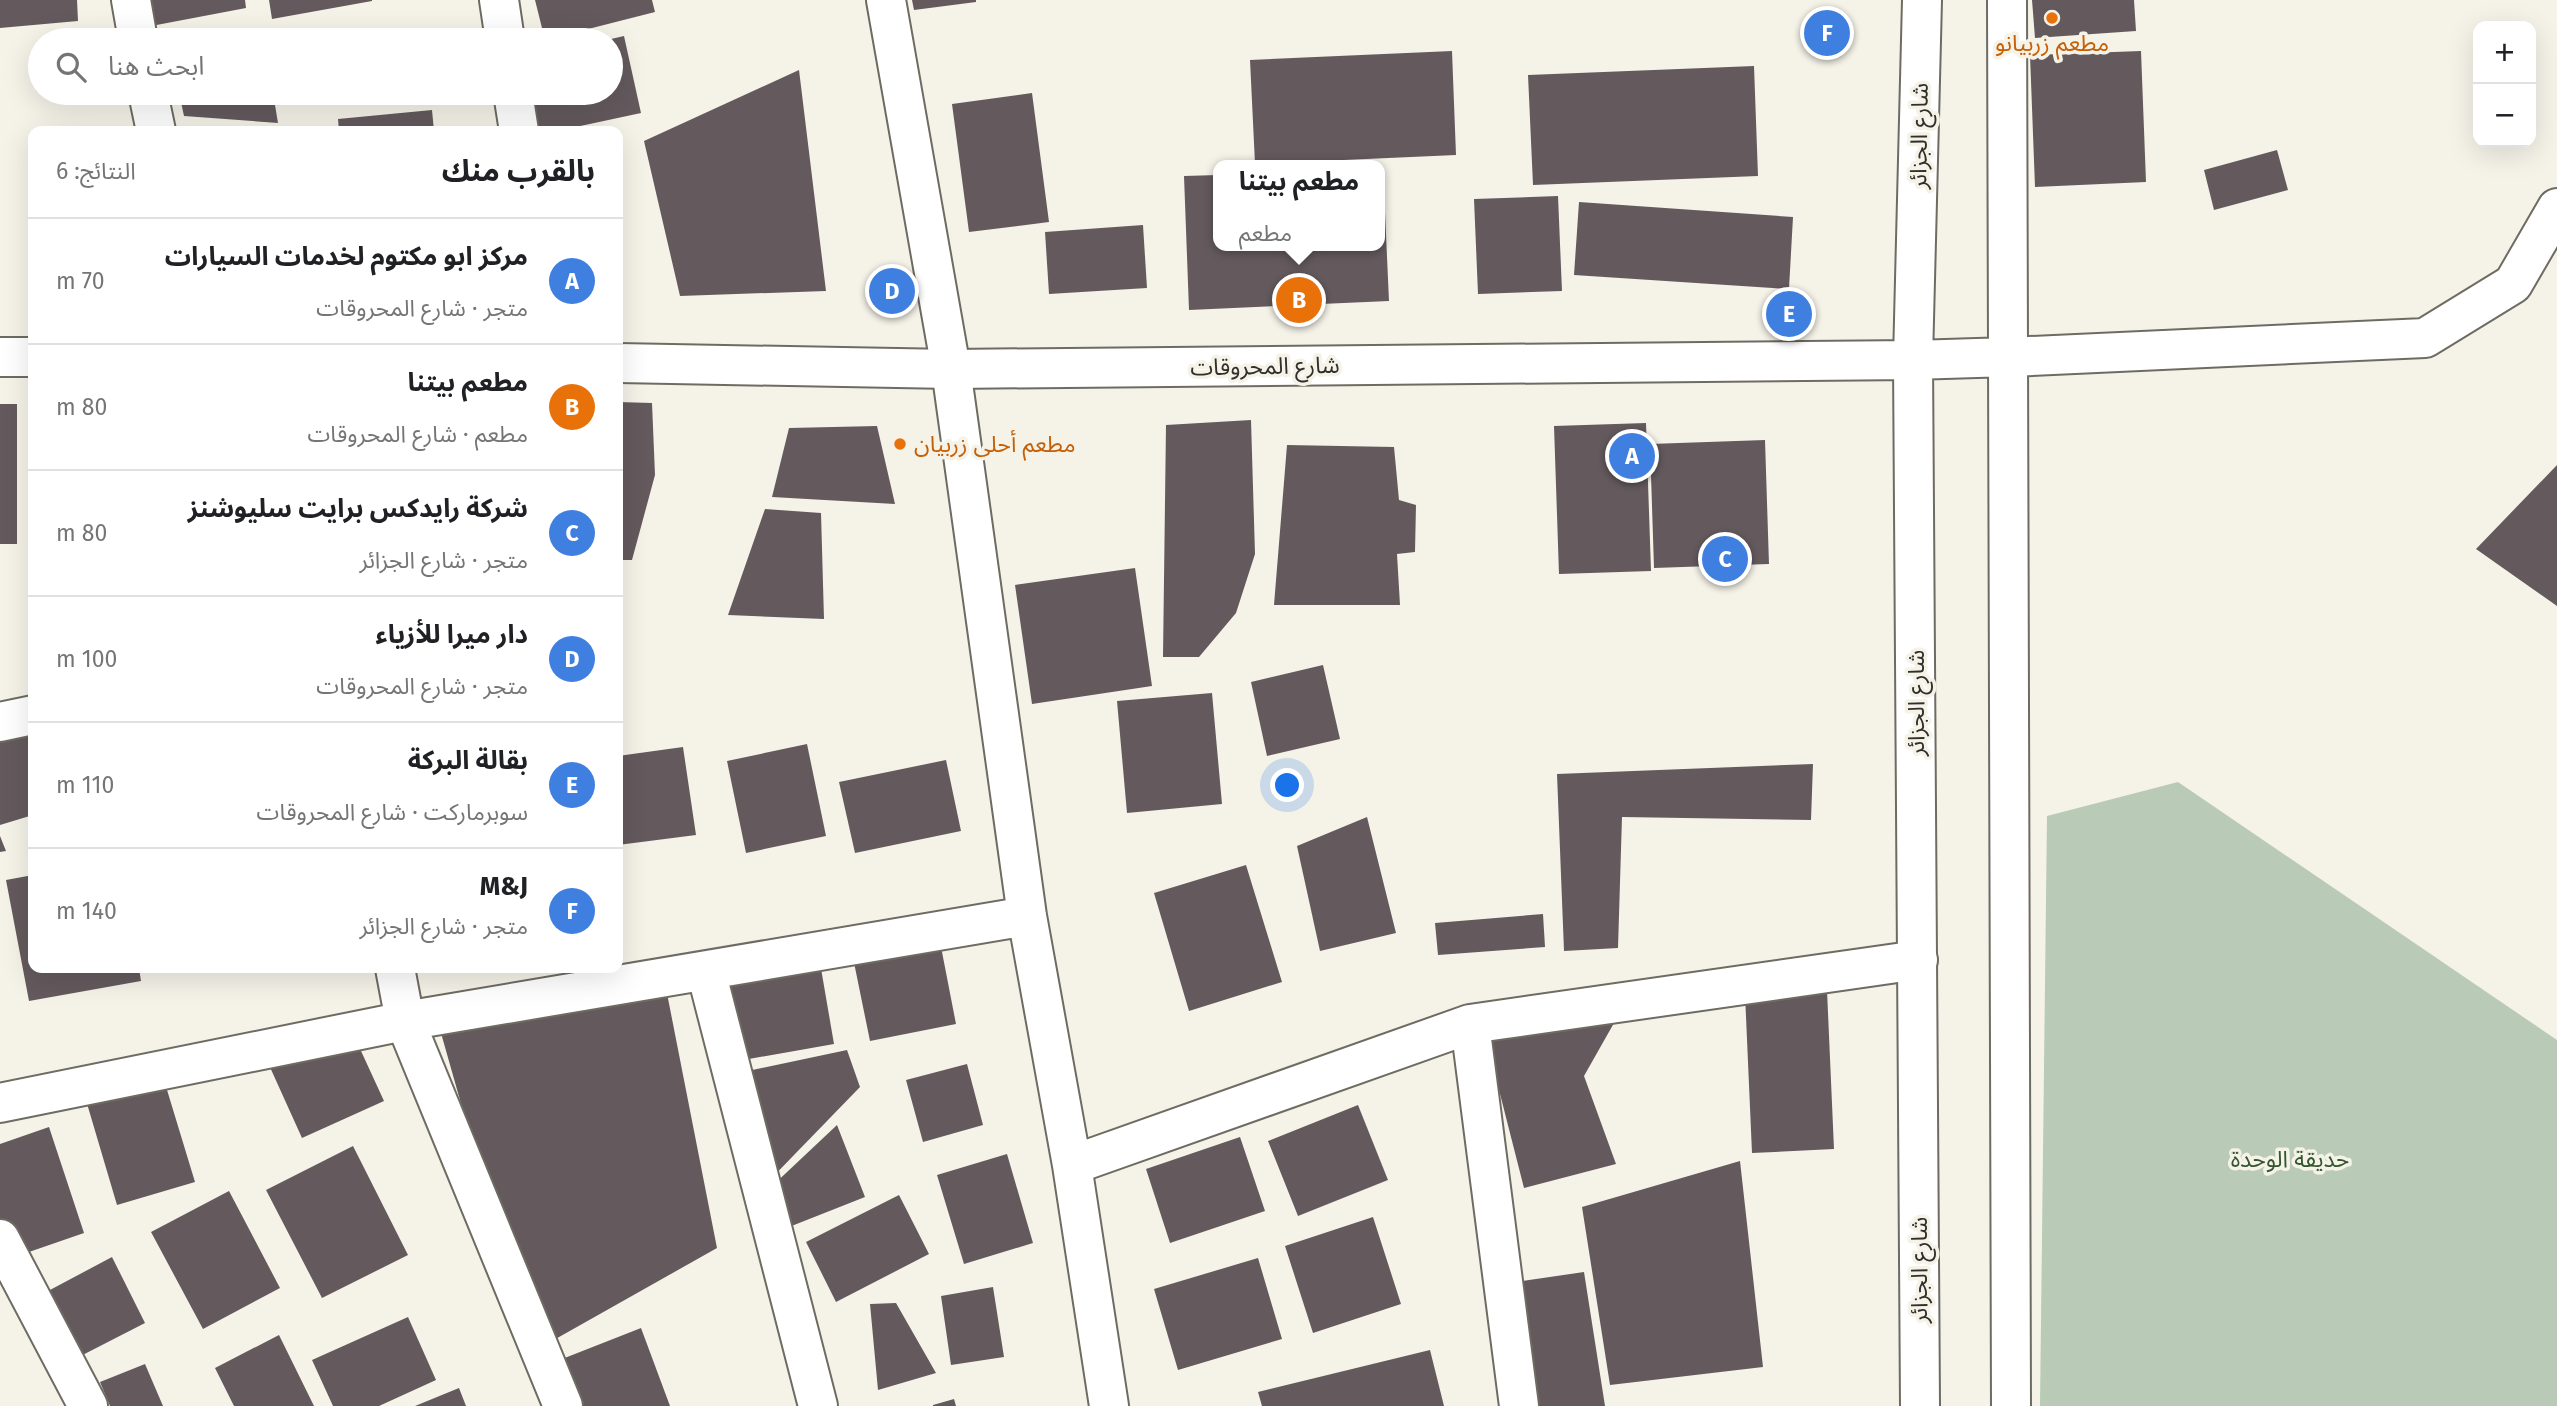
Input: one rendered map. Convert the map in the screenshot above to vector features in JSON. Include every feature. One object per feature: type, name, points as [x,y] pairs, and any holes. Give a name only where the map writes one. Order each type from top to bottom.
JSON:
[{"type":"street","points":[[131,0],[136,28]]},
{"type":"street","points":[[499,0],[503,28]]},
{"type":"street","points":[[886,0],[951,369],[1027,916],[1072,1165],[1109,1406]]},
{"type":"street","name":"شارع الجزائر","points":[[1920,1406],[1913,360],[1922,0]]},
{"type":"street","points":[[2007,0],[2011,1406]]},
{"type":"street","points":[[151,105],[155,126]]},
{"type":"street","points":[[515,105],[518,126]]},
{"type":"street","name":"شارع المحروقات","points":[[623,363],[951,369],[1913,360],[2425,338],[2513,284],[2557,208]]},
{"type":"street","points":[[0,358],[28,357]]},
{"type":"street","points":[[0,722],[28,716]]},
{"type":"street","points":[[0,1103],[405,1021],[1027,916]]},
{"type":"street","points":[[1072,1165],[1470,1024],[1918,960]]},
{"type":"street","points":[[706,971],[818,1406]]},
{"type":"street","points":[[396,973],[405,1021],[563,1406]]},
{"type":"street","points":[[1470,1024],[1519,1406]]},
{"type":"street","points":[[0,1239],[88,1406]]},
{"type":"green space","name":"حديقة الوحدة","points":[[2178,782],[2557,1040],[2557,1406],[2040,1406],[2047,816]]},
{"type":"building","points":[[0,0],[77,0],[78,21],[0,28]]},
{"type":"building","points":[[141,0],[245,0],[246,8],[146,27]]},
{"type":"building","points":[[269,0],[372,0],[372,1],[272,19]]},
{"type":"building","points":[[535,0],[652,0],[655,12],[592,28],[542,28]]},
{"type":"building","points":[[912,0],[976,0],[976,2],[914,10]]},
{"type":"building","points":[[2032,0],[2134,0],[2136,31],[2035,38]]},
{"type":"building","points":[[623,36],[641,113],[580,126],[508,126],[504,105],[623,105]]},
{"type":"building","points":[[1452,51],[1456,155],[1344,160],[1255,160],[1250,60]]},
{"type":"building","points":[[2141,51],[2146,182],[2035,187],[2030,55]]},
{"type":"building","points":[[1754,66],[1758,176],[1533,185],[1528,75]]},
{"type":"building","points":[[799,70],[826,291],[680,296],[644,141]]},
{"type":"building","points":[[1032,93],[1049,222],[969,232],[952,104]]},
{"type":"building","points":[[182,105],[275,105],[278,123],[184,116]]},
{"type":"building","points":[[432,110],[434,126],[339,126],[338,119]]},
{"type":"building","points":[[2277,150],[2288,190],[2214,210],[2204,170]]},
{"type":"building","points":[[1213,175],[1213,251],[1385,251],[1385,212],[1389,301],[1189,310],[1184,176]]},
{"type":"building","points":[[1558,196],[1562,291],[1478,294],[1474,199]]},
{"type":"building","points":[[1579,202],[1793,217],[1789,289],[1574,275]]},
{"type":"building","points":[[1143,225],[1147,288],[1049,294],[1045,232]]},
{"type":"building","points":[[623,402],[652,403],[655,475],[632,560],[623,560]]},
{"type":"building","points":[[0,404],[17,404],[17,544],[0,544]]},
{"type":"building","points":[[1251,420],[1255,554],[1236,613],[1199,657],[1163,657],[1166,425]]},
{"type":"building","points":[[1646,423],[1651,571],[1559,574],[1554,426]]},
{"type":"building","points":[[877,426],[895,504],[772,497],[789,428]]},
{"type":"building","points":[[1765,440],[1769,564],[1654,568],[1650,444]]},
{"type":"building","points":[[1287,445],[1394,447],[1399,500],[1416,505],[1415,552],[1397,554],[1400,605],[1274,605]]},
{"type":"building","points":[[2557,465],[2557,606],[2476,549]]},
{"type":"building","points":[[765,509],[821,513],[824,619],[728,615]]},
{"type":"building","points":[[1135,568],[1152,686],[1032,704],[1015,585]]},
{"type":"building","points":[[1323,665],[1340,739],[1267,756],[1251,682]]},
{"type":"building","points":[[1212,693],[1222,804],[1127,813],[1117,701]]},
{"type":"building","points":[[28,725],[28,817],[0,825],[0,733]]},
{"type":"building","points":[[807,744],[826,836],[746,853],[727,761]]},
{"type":"building","points":[[683,747],[696,835],[623,844],[623,755]]},
{"type":"building","points":[[946,760],[961,831],[855,853],[839,782]]},
{"type":"building","points":[[1813,764],[1811,820],[1622,817],[1618,948],[1564,951],[1557,774]]},
{"type":"building","points":[[1367,817],[1396,933],[1320,951],[1297,846]]},
{"type":"building","points":[[0,836],[6,851],[0,852]]},
{"type":"building","points":[[1246,865],[1282,982],[1189,1011],[1154,893]]},
{"type":"building","points":[[28,876],[28,973],[140,973],[141,981],[29,1001],[6,880]]},
{"type":"building","points":[[1543,914],[1545,947],[1438,955],[1435,923]]},
{"type":"building","points":[[936,921],[956,1024],[870,1041],[849,938]]},
{"type":"building","points":[[818,951],[834,1044],[732,1062],[716,969]]},
{"type":"building","points":[[664,978],[717,1248],[552,1341],[481,1174],[437,1019]]},
{"type":"building","points":[[1827,990],[1834,1149],[1752,1153],[1745,994]]},
{"type":"building","points":[[1614,1023],[1584,1076],[1616,1164],[1524,1188],[1486,1039]]},
{"type":"building","points":[[350,1027],[384,1101],[302,1138],[269,1065]]},
{"type":"building","points":[[847,1050],[860,1087],[762,1188],[738,1073]]},
{"type":"building","points":[[157,1057],[195,1182],[117,1205],[80,1080]]},
{"type":"building","points":[[967,1064],[983,1125],[923,1142],[906,1080]]},
{"type":"building","points":[[1358,1105],[1388,1180],[1298,1216],[1268,1141]]},
{"type":"building","points":[[837,1125],[865,1197],[789,1227],[769,1189]]},
{"type":"building","points":[[49,1127],[84,1233],[0,1262],[0,1144]]},
{"type":"building","points":[[1240,1137],[1265,1211],[1170,1243],[1146,1169]]},
{"type":"building","points":[[353,1146],[408,1255],[322,1298],[266,1190]]},
{"type":"building","points":[[1007,1154],[1033,1243],[964,1264],[937,1175]]},
{"type":"building","points":[[1740,1161],[1763,1367],[1610,1385],[1582,1207]]},
{"type":"building","points":[[229,1191],[280,1288],[203,1329],[151,1232]]},
{"type":"building","points":[[899,1195],[929,1254],[836,1302],[806,1242]]},
{"type":"building","points":[[1373,1217],[1401,1304],[1313,1333],[1285,1246]]},
{"type":"building","points":[[112,1257],[145,1323],[67,1363],[33,1299]]},
{"type":"building","points":[[1258,1258],[1282,1339],[1178,1370],[1154,1289]]},
{"type":"building","points":[[1584,1272],[1605,1406],[1529,1406],[1509,1283]]},
{"type":"building","points":[[993,1287],[1004,1357],[951,1365],[941,1296]]},
{"type":"building","points":[[896,1303],[936,1373],[878,1390],[870,1304]]},
{"type":"building","points":[[408,1317],[436,1380],[379,1406],[333,1406],[312,1360]]},
{"type":"building","points":[[641,1328],[670,1406],[575,1406],[557,1361]]},
{"type":"building","points":[[279,1335],[314,1406],[234,1406],[215,1368]]},
{"type":"building","points":[[1430,1350],[1444,1406],[1262,1406],[1258,1392]]},
{"type":"building","points":[[145,1364],[163,1406],[110,1406],[100,1382]]},
{"type":"building","points":[[459,1388],[466,1406],[415,1406]]},
{"type":"building","points":[[954,1399],[956,1406],[933,1406],[933,1405]]},
{"type":"place","name":"مطعم زربيانو","points":[[2052,18]]},
{"type":"place","name":"M&J","points":[[1827,33]]},
{"type":"place","name":"دار ميرا للأزياء","points":[[892,291]]},
{"type":"place","name":"مطعم بيتنا","points":[[1299,300]]},
{"type":"place","name":"بقالة البركة","points":[[1789,314]]},
{"type":"place","name":"مطعم أحلى زربيان","points":[[900,444]]},
{"type":"place","name":"مركز ابو مكتوم لخدمات السيارات","points":[[1632,456]]},
{"type":"place","name":"شركة رايدكس برايت سليوشنز","points":[[1725,559]]}]
